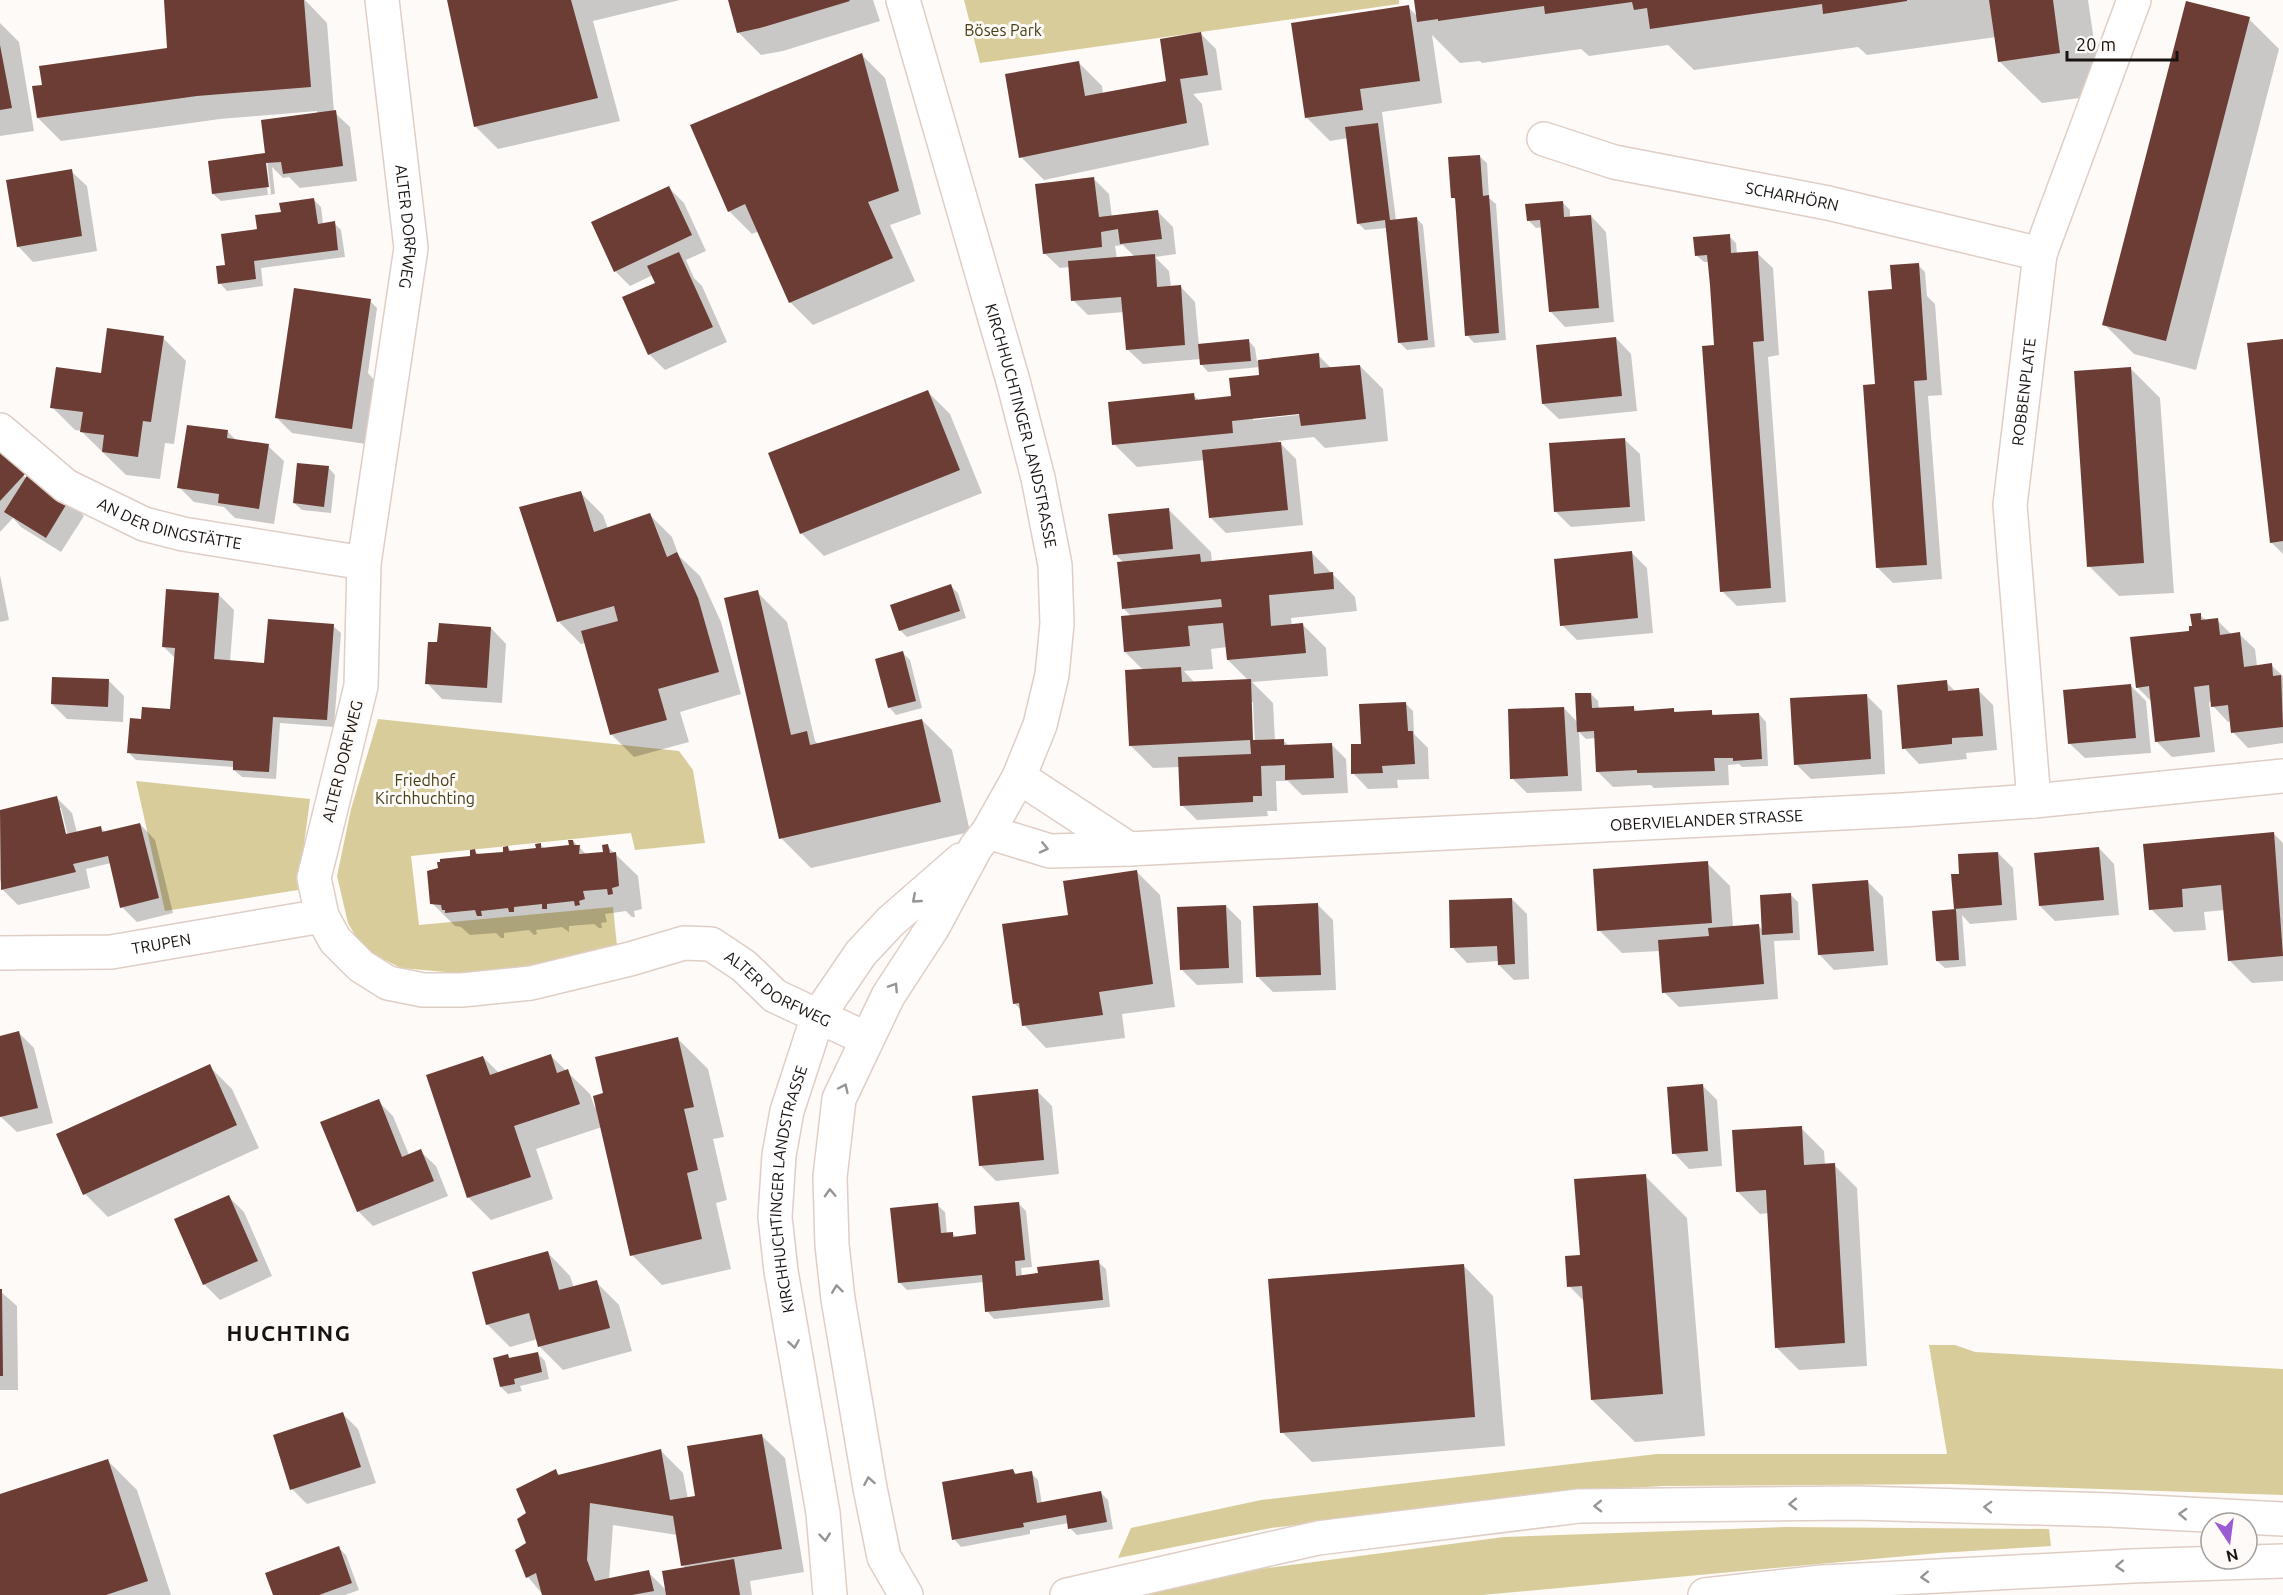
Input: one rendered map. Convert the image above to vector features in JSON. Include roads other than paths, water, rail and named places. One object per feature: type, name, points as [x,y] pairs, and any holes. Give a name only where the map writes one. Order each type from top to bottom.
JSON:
[{"type":"main road","name":"ALTER DORFWEG","points":[[382,0],[411,248],[364,563],[361,686],[314,878],[322,916],[335,940],[361,966],[388,984],[423,990],[462,990],[531,983],[630,959],[684,943],[711,944],[744,966],[775,996],[867,1039]]},
{"type":"main road","name":"KIRCHHUCHTINGER LANDSTRASSE","points":[[903,0],[1013,381],[1038,478],[1055,565],[1057,624],[1052,675],[1040,725],[1019,777],[933,927],[888,996],[839,1099],[830,1177],[832,1245],[838,1299],[884,1557],[906,1595]]},
{"type":"main road","name":"ROBBENPLATE","points":[[2034,801],[2010,505],[2040,254],[2134,0]]},
{"type":"main road","name":"SCHARHÖRN","points":[[1544,139],[1614,162],[1828,203],[2040,254]]},
{"type":"main road","name":"AN DER DINGSTÄTTE","points":[[0,430],[66,486],[144,524],[183,534],[364,563]]},
{"type":"main road","name":"OBERVIELANDER STRASSE","points":[[982,839],[1050,851],[1128,849],[1843,813],[2034,801],[2283,776]]},
{"type":"main road","points":[[1019,777],[1128,849]]},
{"type":"main road","name":"KIRCHHUCHTINGER LANDSTRASSE","points":[[830,1595],[823,1513],[781,1271],[775,1217],[779,1155],[787,1111],[818,1016],[861,953],[891,921],[982,839]]},
{"type":"main road","name":"TRUPEN","points":[[0,953],[111,952],[322,916]]},
{"type":"main road","points":[[1067,1595],[1318,1538],[1579,1506],[1857,1503],[2110,1510],[2283,1520]]},
{"type":"main road","points":[[1705,1595],[1822,1582],[2132,1566],[2283,1561]]},
{"type":"district","name":"HUCHTING","points":[[289,1333]]},
{"type":"park label","name":"Böses Park","points":[[1003,30]]},
{"type":"park label","name":"Friedhof Kirchhuchting","points":[[425,789]]}]
